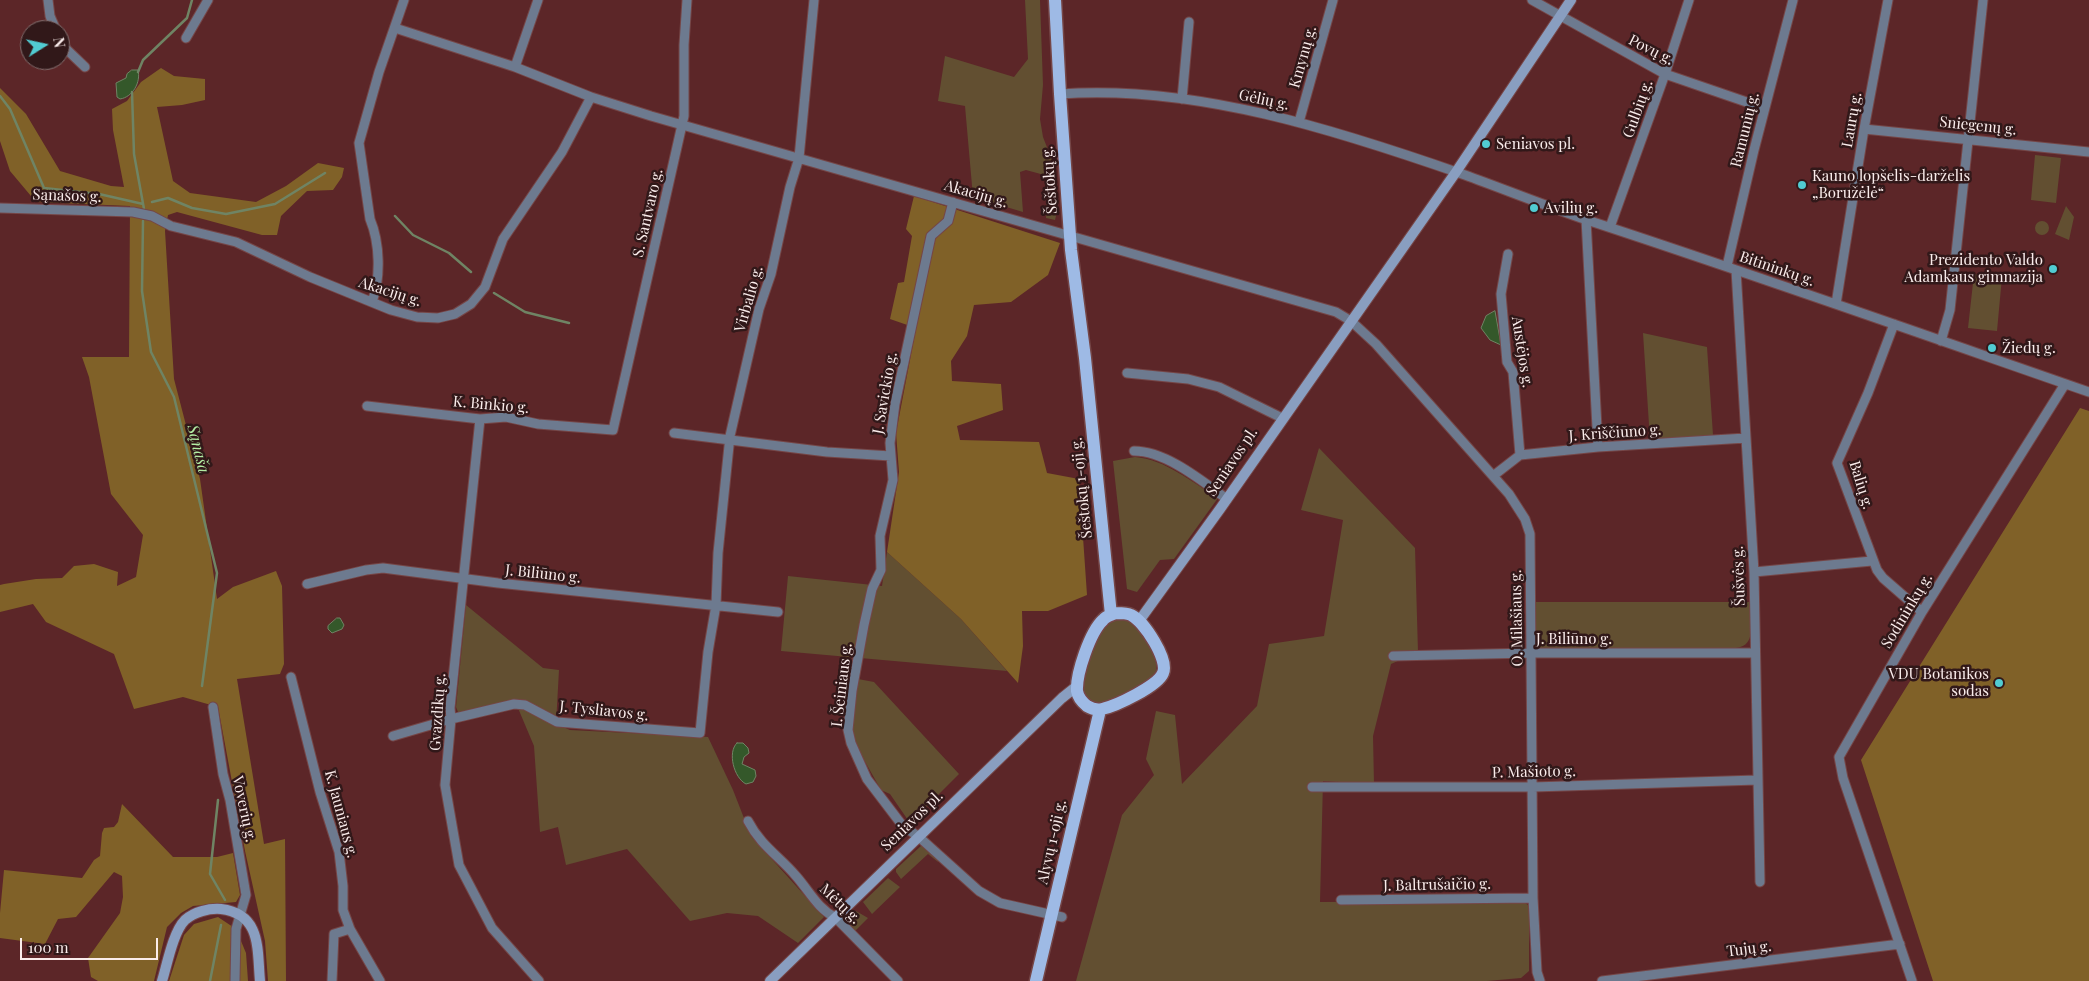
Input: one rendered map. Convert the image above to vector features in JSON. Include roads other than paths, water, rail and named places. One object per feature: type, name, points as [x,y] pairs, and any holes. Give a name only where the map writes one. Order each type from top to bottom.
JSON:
[{"type":"main road","name":"Šeštokų g.","points":[[1056,0],[1060,94],[1071,236],[1085,358]]},
{"type":"main road","name":"Šeštokų 1-oji g.","points":[[1085,358],[1112,614]]},
{"type":"main road","points":[[1112,614],[1132,615],[1139,620],[1163,658],[1165,667],[1163,674],[1150,686],[1100,710],[1092,709],[1082,702],[1078,695],[1077,686],[1095,630],[1103,619],[1112,614]]},
{"type":"main road","name":"Alyvų 1-oji g.","points":[[1036,981],[1057,916],[1100,710]]},
{"type":"street","points":[[48,0],[52,20]]},
{"type":"street","points":[[186,38],[208,0]]},
{"type":"street","points":[[372,302],[376,292],[377,250],[375,230],[370,219],[360,143],[379,72],[404,0]]},
{"type":"street","points":[[515,67],[538,0]]},
{"type":"street","name":"S. Santvaro g.","points":[[613,430],[684,116],[684,45],[687,0]]},
{"type":"street","name":"Virbalio g.","points":[[716,605],[718,553],[729,441],[759,309],[771,274],[790,187],[799,158],[814,0]]},
{"type":"street","name":"Kmynų g.","points":[[1299,122],[1333,0]]},
{"type":"street","name":"Povų g.","points":[[1532,0],[1665,74],[1764,108]]},
{"type":"street","name":"Seniavos pl.","points":[[1139,620],[1456,172],[1571,0]]},
{"type":"street","name":"Gulbių g.","points":[[1610,227],[1665,74],[1689,0]]},
{"type":"street","name":"Ramunių g.","points":[[1727,266],[1764,108],[1793,0]]},
{"type":"street","name":"Laurų g.","points":[[1836,304],[1864,129],[1888,0]]},
{"type":"street","points":[[1941,341],[1950,310],[1984,0]]},
{"type":"street","points":[[1182,99],[1188,22]]},
{"type":"street","name":"Akacijų g.","points":[[395,28],[515,67],[591,97],[682,125],[1336,312],[1351,321]]},
{"type":"street","points":[[70,53],[85,67]]},
{"type":"street","name":"Gėlių g.","points":[[1060,94],[1141,95],[1219,104],[1299,122],[1456,172]]},
{"type":"street","name":"Akacijų g.","points":[[133,212],[152,216],[171,226],[236,242],[310,277],[372,302],[417,317],[438,318],[455,314],[471,304],[485,288],[504,239],[562,152],[591,97]]},
{"type":"street","name":"Sniegenų g.","points":[[1864,129],[1968,138],[2089,152]]},
{"type":"street","name":"Bitininkų g.","points":[[1456,172],[1586,219],[2089,392]]},
{"type":"street","name":"J. Savickio g.","points":[[864,625],[872,589],[881,570],[880,536],[893,480],[890,443],[895,404],[931,236],[948,221],[953,202]]},
{"type":"street","name":"Sąnašos g.","points":[[0,208],[133,212]]},
{"type":"street","points":[[1586,219],[1598,447]]},
{"type":"street","name":"Austėjos g.","points":[[1508,254],[1501,294],[1507,362],[1513,372],[1520,455]]},
{"type":"street","name":"Šušvės g.","points":[[1736,270],[1754,572],[1754,653],[1760,882]]},
{"type":"street","name":"O. Milašiaus g.","points":[[1351,321],[1376,344],[1509,494],[1525,519],[1530,534],[1533,898],[1537,981]]},
{"type":"street","name":"Balių g.","points":[[1894,324],[1868,393],[1837,464],[1872,561],[1883,578],[1922,612]]},
{"type":"street","points":[[1127,373],[1188,379],[1219,387],[1282,418]]},
{"type":"street","name":"Sodininkų g.","points":[[1912,981],[1843,778],[1840,757],[1922,612],[2065,384]]},
{"type":"street","name":"K. Binkio g.","points":[[367,406],[480,419],[506,417],[538,424],[613,430]]},
{"type":"street","name":"Gvazdikų g.","points":[[480,419],[450,708],[451,719],[445,785],[459,865],[492,928],[539,981]]},
{"type":"street","points":[[674,433],[827,452],[891,456]]},
{"type":"street","name":"J. Kriščiūno g.","points":[[1520,455],[1598,447],[1746,438]]},
{"type":"street","points":[[1134,451],[1152,453],[1165,459],[1189,472],[1227,498]]},
{"type":"street","points":[[1493,476],[1520,455]]},
{"type":"street","points":[[1754,572],[1872,561]]},
{"type":"street","name":"J. Biliūno g.","points":[[307,584],[375,569],[778,612]]},
{"type":"street","name":"J. Tysliavos g.","points":[[393,736],[451,719],[514,704],[525,705],[557,722],[700,733],[708,652],[716,605]]},
{"type":"street","name":"I. Šeiniaus g.","points":[[864,625],[848,720],[851,743],[867,778],[877,794],[902,825],[979,892],[1000,903],[1057,916]]},
{"type":"street","name":"J. Biliūno g.","points":[[1393,656],[1532,653],[1754,653]]},
{"type":"street","name":"K. Jauniaus g.","points":[[291,677],[320,792],[339,852],[343,886],[343,910],[350,929],[380,981]]},
{"type":"street","name":"Seniavos pl.","points":[[770,981],[1062,698],[1077,686]]},
{"type":"street","name":"Voverių g.","points":[[213,708],[223,774],[230,800],[246,895],[236,929],[235,981]]},
{"type":"street","name":"P. Mašioto g.","points":[[1312,787],[1533,787],[1757,780]]},
{"type":"street","name":"Mėtų g.","points":[[748,821],[756,836],[796,876],[816,904],[826,913],[836,918],[898,981]]},
{"type":"street","name":"J. Baltrušaičio g.","points":[[1341,900],[1533,898]]},
{"type":"street","points":[[162,981],[179,928],[185,920],[201,911],[215,908],[241,915],[252,927],[257,942],[260,981]]},
{"type":"street","points":[[332,981],[334,934],[350,929]]},
{"type":"street","name":"Tujų g.","points":[[1602,981],[1900,944]]},
{"type":"waterway","points":[[138,72],[143,60],[187,18],[192,0]]},
{"type":"waterway","points":[[132,92],[134,154],[144,209]]},
{"type":"waterway","points":[[0,96],[10,109],[44,188],[99,194],[143,204]]},
{"type":"waterway","points":[[152,202],[168,198],[192,208],[226,214],[275,204],[325,173]]},
{"type":"waterway","points":[[395,216],[413,235],[449,253],[471,272]]},
{"type":"waterway","name":"Sąnaša","points":[[143,221],[142,291],[151,352],[174,397],[217,573],[202,686]]},
{"type":"waterway","points":[[494,293],[525,312],[569,323]]},
{"type":"waterway","name":"Sąnaša","points":[[218,800],[210,874],[225,900]]},
{"type":"waterway","name":"Sąnaša","points":[[210,981],[221,925]]},
{"type":"place","name":"Seniavos pl.","points":[[1486,144]]},
{"type":"place","name":"Kauno lopšelis-darželis „Boružėlė“","points":[[1802,185]]},
{"type":"place","name":"Avilių g.","points":[[1534,208]]},
{"type":"place","name":"Prezidento Valdo Adamkaus gimnazija","points":[[2053,269]]},
{"type":"place","name":"Žiedų g.","points":[[1992,348]]},
{"type":"place","name":"VDU Botanikos sodas","points":[[1999,683]]}]
